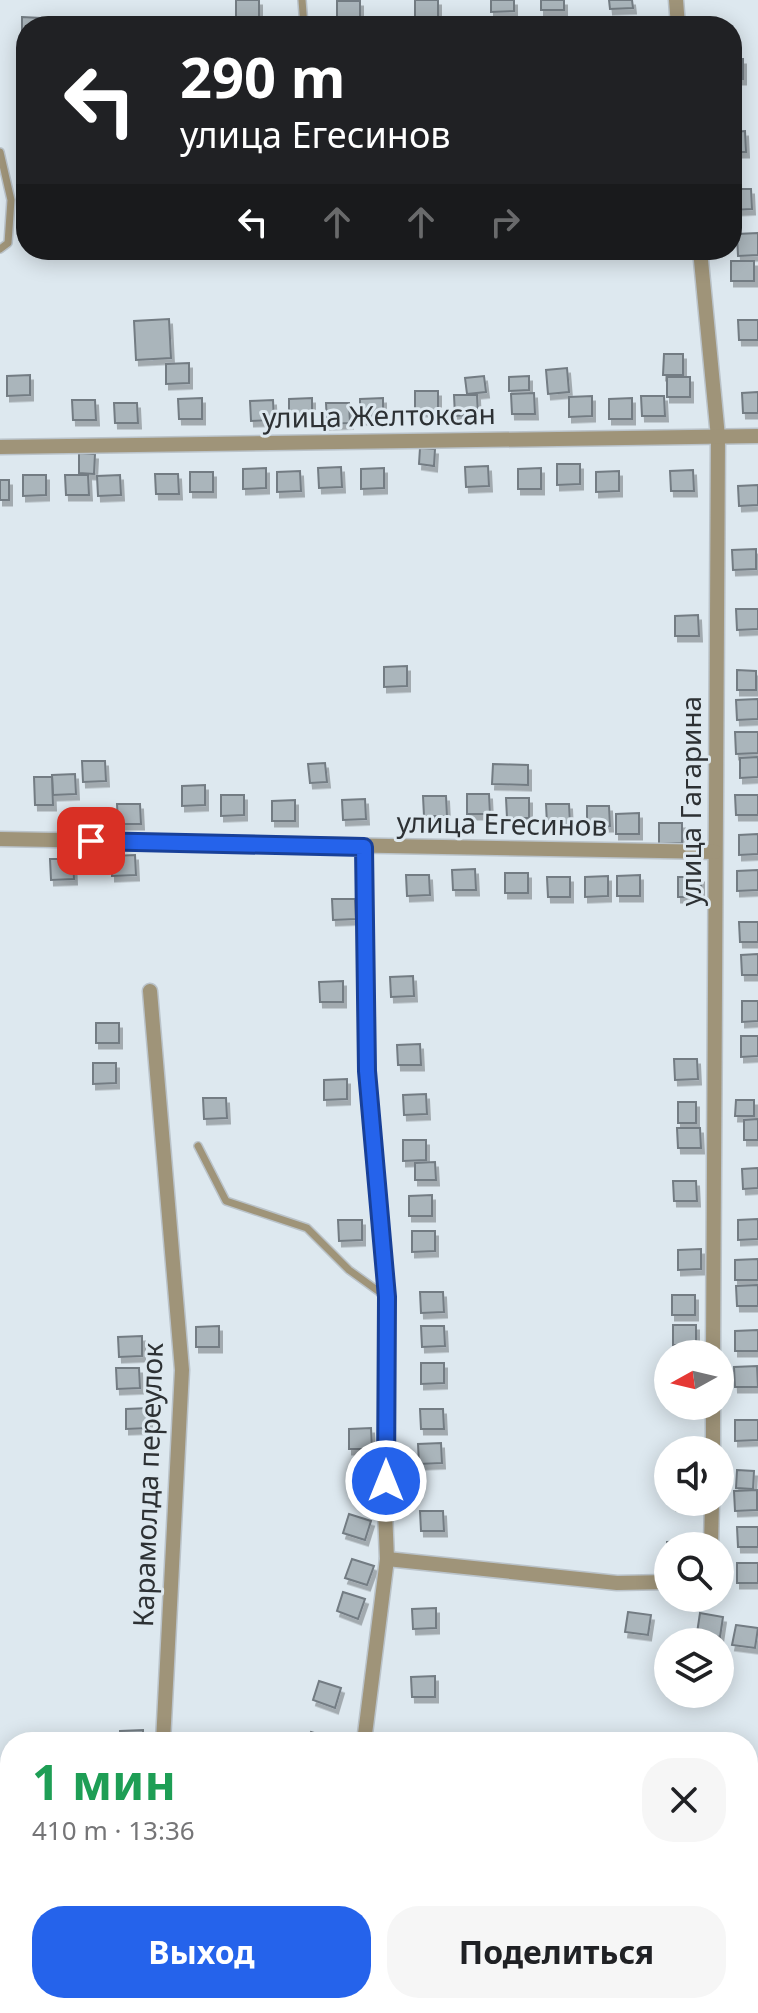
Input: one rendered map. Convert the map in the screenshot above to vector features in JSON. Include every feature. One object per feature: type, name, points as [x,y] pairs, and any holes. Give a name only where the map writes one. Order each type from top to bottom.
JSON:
[{"type":"street","name":"улица Гагарина","points":[[701,260],[718,437],[713,1340]]},
{"type":"street","name":"улица Желтоксан","points":[[0,447],[758,436]]},
{"type":"street","name":"улица Егесинов","points":[[0,839],[715,852]]},
{"type":"street","points":[[364,847],[367,1071],[387,1297],[387,1559],[365,1732]]},
{"type":"street","name":"Карамолда переулок","points":[[150,991],[182,1370],[164,1732]]},
{"type":"street","points":[[387,1559],[617,1583],[654,1582]]},
{"type":"lane","points":[[0,152],[11,200],[8,243],[0,249]]},
{"type":"lane","points":[[198,1146],[226,1201],[307,1228],[349,1270],[387,1297]]},
{"type":"building","points":[[236,0],[259,0],[259,16],[236,16]]},
{"type":"building","points":[[415,0],[438,0],[438,16],[415,16]]},
{"type":"building","points":[[491,0],[514,0],[514,11],[491,12]]},
{"type":"building","points":[[541,0],[564,0],[564,10],[541,10]]},
{"type":"building","points":[[609,0],[632,0],[633,8],[610,9]]},
{"type":"building","points":[[337,1],[360,1],[360,16],[337,16]]},
{"type":"building","points":[[742,131],[745,131],[746,152],[742,152]]},
{"type":"building","points":[[742,189],[751,189],[752,209],[742,210]]},
{"type":"building","points":[[758,233],[758,255],[742,256],[742,234]]},
{"type":"building","points":[[731,261],[754,261],[754,281],[731,281]]},
{"type":"building","points":[[169,319],[171,358],[136,360],[134,321]]},
{"type":"building","points":[[738,320],[758,320],[758,340],[739,340]]},
{"type":"building","points":[[664,354],[683,354],[683,375],[663,375]]},
{"type":"building","points":[[189,363],[189,383],[166,384],[166,364]]},
{"type":"building","points":[[567,368],[569,392],[548,394],[546,370]]},
{"type":"building","points":[[30,375],[30,395],[7,396],[7,376]]},
{"type":"building","points":[[484,376],[486,392],[467,394],[465,378]]},
{"type":"building","points":[[529,376],[529,390],[509,391],[509,377]]},
{"type":"building","points":[[667,377],[690,377],[690,397],[667,397]]},
{"type":"building","points":[[415,391],[438,391],[438,411],[415,411]]},
{"type":"building","points":[[758,392],[758,413],[743,413],[742,393]]},
{"type":"building","points":[[534,393],[535,414],[512,414],[511,394]]},
{"type":"building","points":[[454,395],[477,395],[478,415],[455,416]]},
{"type":"building","points":[[592,396],[592,416],[569,417],[569,397]]},
{"type":"building","points":[[641,396],[664,396],[665,416],[642,416]]},
{"type":"building","points":[[202,398],[202,419],[179,419],[178,399]]},
{"type":"building","points":[[312,398],[312,419],[289,419],[289,399]]},
{"type":"building","points":[[383,398],[383,419],[360,419],[360,399]]},
{"type":"building","points":[[632,398],[632,419],[609,419],[609,399]]},
{"type":"building","points":[[72,400],[95,400],[96,420],[73,420]]},
{"type":"building","points":[[273,400],[274,420],[251,421],[250,401]]},
{"type":"building","points":[[114,403],[137,403],[138,423],[115,423]]},
{"type":"building","points":[[326,403],[349,403],[350,423],[327,424]]},
{"type":"building","points":[[420,448],[435,449],[434,466],[419,464]]},
{"type":"building","points":[[79,453],[95,454],[94,474],[79,473]]},
{"type":"building","points":[[557,464],[580,464],[580,484],[557,485]]},
{"type":"building","points":[[488,466],[489,486],[466,487],[465,467]]},
{"type":"building","points":[[341,467],[342,487],[319,488],[318,468]]},
{"type":"building","points":[[266,468],[266,488],[243,489],[243,469]]},
{"type":"building","points":[[384,468],[384,488],[361,489],[361,469]]},
{"type":"building","points":[[541,468],[541,489],[518,489],[518,469]]},
{"type":"building","points":[[693,470],[694,491],[671,491],[670,471]]},
{"type":"building","points":[[300,471],[301,491],[277,492],[277,472]]},
{"type":"building","points":[[619,471],[619,491],[596,492],[596,472]]},
{"type":"building","points":[[190,472],[213,472],[213,492],[190,492]]},
{"type":"building","points":[[155,474],[178,474],[179,494],[156,494]]},
{"type":"building","points":[[23,475],[46,475],[46,495],[23,496]]},
{"type":"building","points":[[65,475],[88,475],[89,495],[66,495]]},
{"type":"building","points":[[120,475],[121,495],[98,496],[97,476]]},
{"type":"building","points":[[0,480],[9,480],[9,500],[0,500]]},
{"type":"building","points":[[758,485],[758,505],[739,506],[738,486]]},
{"type":"building","points":[[756,549],[756,569],[733,570],[732,550]]},
{"type":"building","points":[[736,609],[758,609],[758,629],[737,630]]},
{"type":"building","points":[[698,615],[699,636],[675,636],[675,616]]},
{"type":"building","points":[[407,666],[407,686],[384,687],[384,667]]},
{"type":"building","points":[[737,670],[756,671],[756,690],[737,690]]},
{"type":"building","points":[[758,699],[758,719],[737,720],[736,700]]},
{"type":"building","points":[[735,732],[758,732],[758,753],[736,754]]},
{"type":"building","points":[[758,757],[758,777],[740,778],[740,758]]},
{"type":"building","points":[[82,761],[105,761],[106,781],[83,782]]},
{"type":"building","points":[[325,763],[327,782],[310,783],[308,764]]},
{"type":"building","points":[[493,764],[528,765],[528,785],[492,784]]},
{"type":"building","points":[[75,774],[76,794],[53,795],[52,775]]},
{"type":"building","points":[[34,777],[52,777],[53,805],[35,805]]},
{"type":"building","points":[[205,785],[205,805],[182,806],[182,786]]},
{"type":"building","points":[[467,794],[489,794],[490,814],[467,814]]},
{"type":"building","points":[[221,795],[244,795],[244,815],[221,816]]},
{"type":"building","points":[[735,795],[758,795],[758,815],[736,815]]},
{"type":"building","points":[[423,796],[446,796],[447,816],[424,816]]},
{"type":"building","points":[[506,798],[529,798],[529,818],[507,818]]},
{"type":"building","points":[[365,799],[366,819],[343,820],[342,800]]},
{"type":"building","points":[[295,800],[295,821],[272,821],[272,801]]},
{"type":"building","points":[[117,804],[140,804],[141,824],[118,824]]},
{"type":"building","points":[[546,804],[569,804],[570,824],[547,824]]},
{"type":"building","points":[[587,806],[609,806],[610,826],[587,827]]},
{"type":"building","points":[[639,813],[639,834],[616,834],[616,814]]},
{"type":"building","points":[[659,823],[682,823],[682,843],[659,844]]},
{"type":"building","points":[[758,834],[758,854],[739,855],[739,835]]},
{"type":"building","points":[[135,855],[136,875],[112,876],[112,856]]},
{"type":"building","points":[[50,859],[73,859],[74,879],[51,880]]},
{"type":"building","points":[[475,869],[476,890],[453,890],[452,870]]},
{"type":"building","points":[[758,870],[758,890],[737,891],[737,871]]},
{"type":"building","points":[[505,873],[528,873],[528,893],[505,893]]},
{"type":"building","points":[[406,875],[429,875],[430,895],[407,896]]},
{"type":"building","points":[[640,875],[640,896],[617,896],[617,876]]},
{"type":"building","points":[[608,876],[608,896],[585,897],[585,877]]},
{"type":"building","points":[[547,877],[570,877],[570,897],[548,897]]},
{"type":"building","points":[[678,877],[701,877],[701,897],[678,897]]},
{"type":"building","points":[[332,899],[355,899],[356,919],[333,920]]},
{"type":"building","points":[[739,922],[758,922],[758,942],[740,942]]},
{"type":"building","points":[[758,954],[758,975],[742,975],[741,955]]},
{"type":"building","points":[[413,976],[414,996],[391,997],[390,977]]},
{"type":"building","points":[[343,981],[343,1002],[320,1002],[319,982]]},
{"type":"building","points":[[742,1001],[758,1001],[758,1021],[742,1022]]},
{"type":"building","points":[[96,1023],[119,1023],[119,1043],[96,1043]]},
{"type":"building","points":[[741,1036],[758,1036],[758,1056],[741,1057]]},
{"type":"building","points":[[420,1044],[421,1065],[398,1065],[397,1045]]},
{"type":"building","points":[[674,1059],[697,1059],[698,1079],[675,1080]]},
{"type":"building","points":[[93,1063],[116,1063],[116,1083],[93,1084]]},
{"type":"building","points":[[347,1079],[347,1099],[324,1100],[324,1080]]},
{"type":"building","points":[[426,1094],[427,1114],[404,1115],[403,1095]]},
{"type":"building","points":[[203,1098],[226,1098],[227,1118],[204,1119]]},
{"type":"building","points":[[736,1100],[754,1100],[754,1116],[735,1116]]},
{"type":"building","points":[[678,1102],[696,1102],[696,1123],[678,1123]]},
{"type":"building","points":[[758,1119],[758,1140],[744,1140],[744,1120]]},
{"type":"building","points":[[677,1128],[700,1128],[701,1148],[678,1148]]},
{"type":"building","points":[[403,1140],[426,1140],[426,1160],[403,1161]]},
{"type":"building","points":[[435,1162],[436,1180],[415,1180],[415,1163]]},
{"type":"building","points":[[758,1168],[758,1188],[743,1189],[742,1169]]},
{"type":"building","points":[[673,1181],[696,1181],[697,1201],[674,1201]]},
{"type":"building","points":[[432,1195],[432,1216],[409,1216],[409,1196]]},
{"type":"building","points":[[758,1219],[758,1239],[738,1240],[738,1220]]},
{"type":"building","points":[[338,1220],[362,1220],[362,1240],[339,1241]]},
{"type":"building","points":[[412,1231],[435,1231],[435,1251],[412,1252]]},
{"type":"building","points":[[701,1249],[701,1269],[678,1270],[678,1250]]},
{"type":"building","points":[[758,1259],[758,1280],[735,1280],[735,1260]]},
{"type":"building","points":[[758,1285],[758,1306],[737,1306],[736,1286]]},
{"type":"building","points":[[420,1292],[443,1292],[444,1312],[421,1313]]},
{"type":"building","points":[[672,1295],[695,1295],[695,1315],[672,1315]]},
{"type":"building","points":[[673,1325],[696,1325],[696,1340],[673,1340]]},
{"type":"building","points":[[219,1326],[219,1347],[196,1347],[196,1327]]},
{"type":"building","points":[[421,1326],[444,1326],[445,1346],[422,1347]]},
{"type":"building","points":[[758,1330],[758,1351],[735,1351],[735,1331]]},
{"type":"building","points":[[142,1336],[142,1356],[119,1357],[118,1337]]},
{"type":"building","points":[[421,1363],[444,1363],[444,1383],[421,1384]]},
{"type":"building","points":[[757,1366],[758,1387],[735,1387],[734,1367]]},
{"type":"building","points":[[116,1368],[139,1368],[140,1388],[117,1389]]},
{"type":"building","points":[[149,1408],[149,1428],[126,1429],[126,1409]]},
{"type":"building","points":[[420,1409],[443,1409],[444,1429],[421,1429]]},
{"type":"building","points":[[735,1420],[758,1420],[758,1440],[735,1441]]},
{"type":"building","points":[[371,1428],[372,1449],[349,1449],[349,1429]]},
{"type":"building","points":[[441,1443],[442,1463],[419,1464],[418,1444]]},
{"type":"building","points":[[737,1470],[754,1471],[753,1489],[736,1488]]},
{"type":"building","points":[[757,1490],[757,1510],[735,1511],[734,1491]]},
{"type":"building","points":[[420,1511],[443,1511],[444,1531],[421,1531]]},
{"type":"building","points":[[349,1514],[371,1521],[365,1540],[343,1533]]},
{"type":"building","points":[[737,1527],[758,1527],[758,1547],[738,1547]]},
{"type":"building","points":[[352,1559],[374,1566],[367,1585],[345,1578]]},
{"type":"building","points":[[737,1563],[758,1563],[758,1583],[737,1583]]},
{"type":"building","points":[[343,1592],[365,1599],[358,1619],[337,1611]]},
{"type":"building","points":[[436,1608],[436,1628],[413,1629],[412,1609]]},
{"type":"building","points":[[628,1612],[651,1615],[648,1635],[625,1632]]},
{"type":"building","points":[[700,1613],[723,1617],[721,1628],[698,1628]]},
{"type":"building","points":[[736,1625],[758,1628],[755,1648],[734,1645]]},
{"type":"building","points":[[435,1676],[435,1697],[412,1697],[411,1677]]},
{"type":"building","points":[[319,1681],[341,1688],[335,1708],[313,1700]]},
{"type":"route","points":[[91,841],[364,847],[367,1071],[387,1297],[386,1481]]}]
